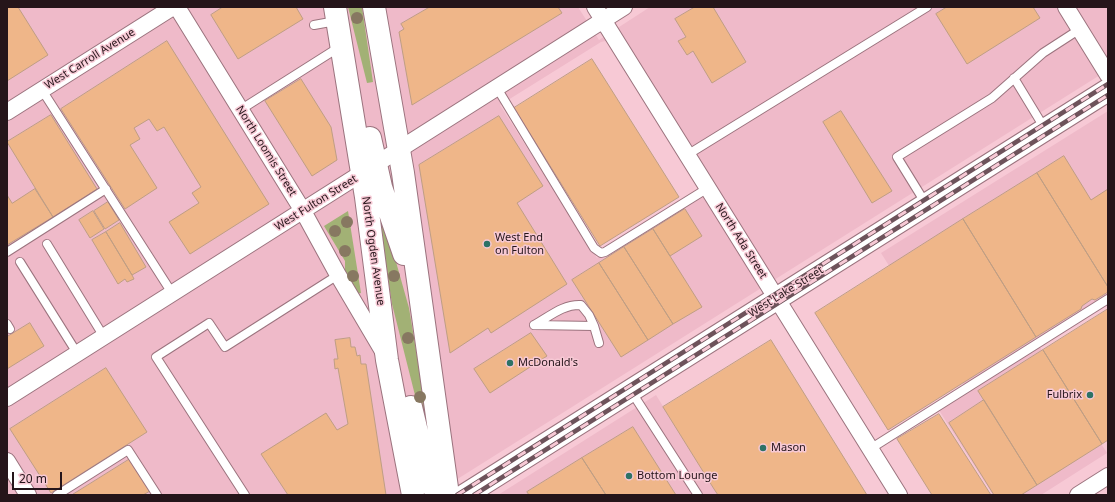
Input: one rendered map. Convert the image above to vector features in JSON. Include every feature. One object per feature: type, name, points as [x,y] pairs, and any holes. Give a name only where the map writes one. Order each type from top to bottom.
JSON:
[{"type":"main road","points":[[374,7],[399,150],[448,495]]},
{"type":"main road","name":"North Ogden Avenue","points":[[336,14],[341,46],[369,169],[387,360],[413,495]]},
{"type":"main road","name":"West Lake Street","points":[[465,495],[488,489],[630,391],[1108,90]]},
{"type":"main road","points":[[369,169],[381,187],[420,305]]},
{"type":"main road","points":[[387,360],[408,394],[429,482],[440,495]]},
{"type":"street","name":"West Carroll Avenue","points":[[7,112],[175,7]]},
{"type":"street","name":"North Loomis Street","points":[[175,7],[303,211],[387,360]]},
{"type":"street","name":"West Fulton Street","points":[[7,398],[496,88],[599,14],[624,7]]},
{"type":"street","points":[[1066,7],[1108,75]]},
{"type":"street","name":"North Ada Street","points":[[599,14],[899,495]]},
{"type":"street","points":[[7,461],[28,495]]},
{"type":"street","points":[[1078,495],[1108,476]]},
{"type":"lane","points":[[687,156],[927,7]]},
{"type":"lane","points":[[314,25],[336,14]]},
{"type":"lane","points":[[926,204],[897,157],[992,98],[1043,53],[1080,30]]},
{"type":"lane","points":[[240,110],[341,46]]},
{"type":"lane","points":[[1014,78],[1045,129]]},
{"type":"lane","points":[[496,88],[594,248],[601,253],[605,252],[708,188]]},
{"type":"lane","points":[[42,90],[172,294]]},
{"type":"lane","points":[[7,252],[106,189]]},
{"type":"lane","points":[[47,244],[104,337]]},
{"type":"lane","points":[[20,262],[77,353]]},
{"type":"lane","points":[[245,495],[156,357],[209,323],[225,347],[338,275]]},
{"type":"lane","points":[[870,449],[1108,299]]},
{"type":"lane","points":[[594,326],[534,325],[564,307],[581,305],[590,315],[594,326],[599,343]]},
{"type":"lane","points":[[630,391],[698,495]]},
{"type":"lane","points":[[57,495],[128,450],[157,495]]},
{"type":"shaded area","points":[[7,7],[578,7],[599,40],[650,7],[1108,7],[1108,70],[432,495],[7,495]],"holes":[[[615,39],[707,188],[597,258],[500,105],[601,42]]]},
{"type":"shaded area","points":[[1108,111],[1108,299],[1038,344],[1107,453],[1041,495],[993,495],[937,407],[966,388],[881,253]]},
{"type":"shaded area","points":[[656,395],[718,495],[498,495]]},
{"type":"green space","points":[[348,7],[362,7],[373,82],[367,83]]},
{"type":"green space","points":[[377,205],[380,205],[409,308],[428,422],[422,423],[392,304]]},
{"type":"green space","points":[[348,211],[361,293],[356,294],[345,275],[345,261],[324,226]]},
{"type":"building","points":[[7,7],[18,7],[48,55],[7,81]]},
{"type":"building","points":[[223,7],[296,7],[303,19],[238,59],[211,15]]},
{"type":"building","points":[[430,7],[558,7],[562,13],[412,105],[399,32],[404,29],[401,24]]},
{"type":"building","points":[[695,7],[713,7],[746,62],[712,83],[693,51],[687,55],[678,41],[686,37],[675,19]]},
{"type":"building","points":[[947,7],[1033,7],[1040,18],[967,64],[936,14]]},
{"type":"building","points":[[167,41],[269,204],[190,254],[169,222],[199,203],[192,193],[201,187],[164,127],[157,131],[149,119],[134,128],[140,139],[130,145],[157,188],[125,209],[61,109]]},
{"type":"building","points":[[592,59],[679,197],[600,246],[514,108]]},
{"type":"building","points":[[301,79],[331,127],[337,160],[312,176],[265,101]]},
{"type":"building","points":[[841,111],[892,191],[872,203],[823,122]]},
{"type":"building","points":[[51,115],[97,189],[53,217],[7,142]]},
{"type":"building","name":"West End on Fulton","points":[[499,116],[543,186],[517,203],[567,284],[491,333],[488,328],[450,353],[419,165]]},
{"type":"building","points":[[1064,156],[1091,200],[1108,189],[1108,287],[1037,173]]},
{"type":"building","points":[[1037,173],[1108,287],[1108,292],[1095,300],[1092,299],[1082,306],[1081,309],[1036,337],[963,219]]},
{"type":"building","points":[[35,189],[53,217],[7,245],[7,195],[12,203]]},
{"type":"building","points":[[108,202],[119,220],[105,229],[94,211]]},
{"type":"building","points":[[685,209],[702,236],[670,256],[653,229]]},
{"type":"building","points":[[93,211],[104,229],[90,238],[79,220]]},
{"type":"building","points":[[963,219],[1036,337],[888,430],[815,313]]},
{"type":"building","points":[[120,223],[146,267],[132,275],[106,232]]},
{"type":"building","points":[[653,229],[702,307],[673,324],[624,247]]},
{"type":"building","points":[[106,232],[134,279],[127,282],[125,279],[118,284],[92,240]]},
{"type":"building","points":[[624,247],[673,324],[648,340],[599,263]]},
{"type":"building","points":[[599,263],[648,340],[621,357],[572,280]]},
{"type":"building","name":"Fulbrix","points":[[1108,309],[1108,440],[1102,444],[1043,350]]},
{"type":"building","points":[[30,323],[44,346],[7,369],[7,337]]},
{"type":"building","name":"McDonald's","points":[[531,333],[547,356],[490,393],[474,369]]},
{"type":"building","points":[[350,338],[351,347],[355,347],[357,356],[360,355],[361,364],[366,364],[386,495],[288,495],[261,454],[326,413],[337,430],[348,424],[338,368],[335,369],[334,359],[338,359],[335,340]]},
{"type":"building","name":"Mason","points":[[771,340],[867,495],[718,495],[663,407]]},
{"type":"building","points":[[1043,350],[1102,444],[1037,485],[978,391]]},
{"type":"building","points":[[106,368],[147,432],[51,493],[10,429]]},
{"type":"building","points":[[984,400],[1037,485],[1021,495],[994,495],[949,423]]},
{"type":"building","points":[[939,414],[991,495],[932,495],[897,439]]},
{"type":"building","name":"Bottom Lounge","points":[[633,427],[676,495],[606,495],[582,458]]},
{"type":"building","points":[[582,458],[606,495],[529,495],[527,492]]},
{"type":"building","points":[[130,459],[150,491],[143,495],[72,495]]},
{"type":"railway","points":[[457,495],[1108,84]]},
{"type":"railway","points":[[474,495],[1108,95]]},
{"type":"place","name":"West End on Fulton","points":[[487,244]]},
{"type":"place","name":"McDonald's","points":[[510,363]]},
{"type":"place","name":"Fulbrix","points":[[1090,395]]},
{"type":"place","name":"Mason","points":[[763,448]]},
{"type":"place","name":"Bottom Lounge","points":[[629,476]]}]
